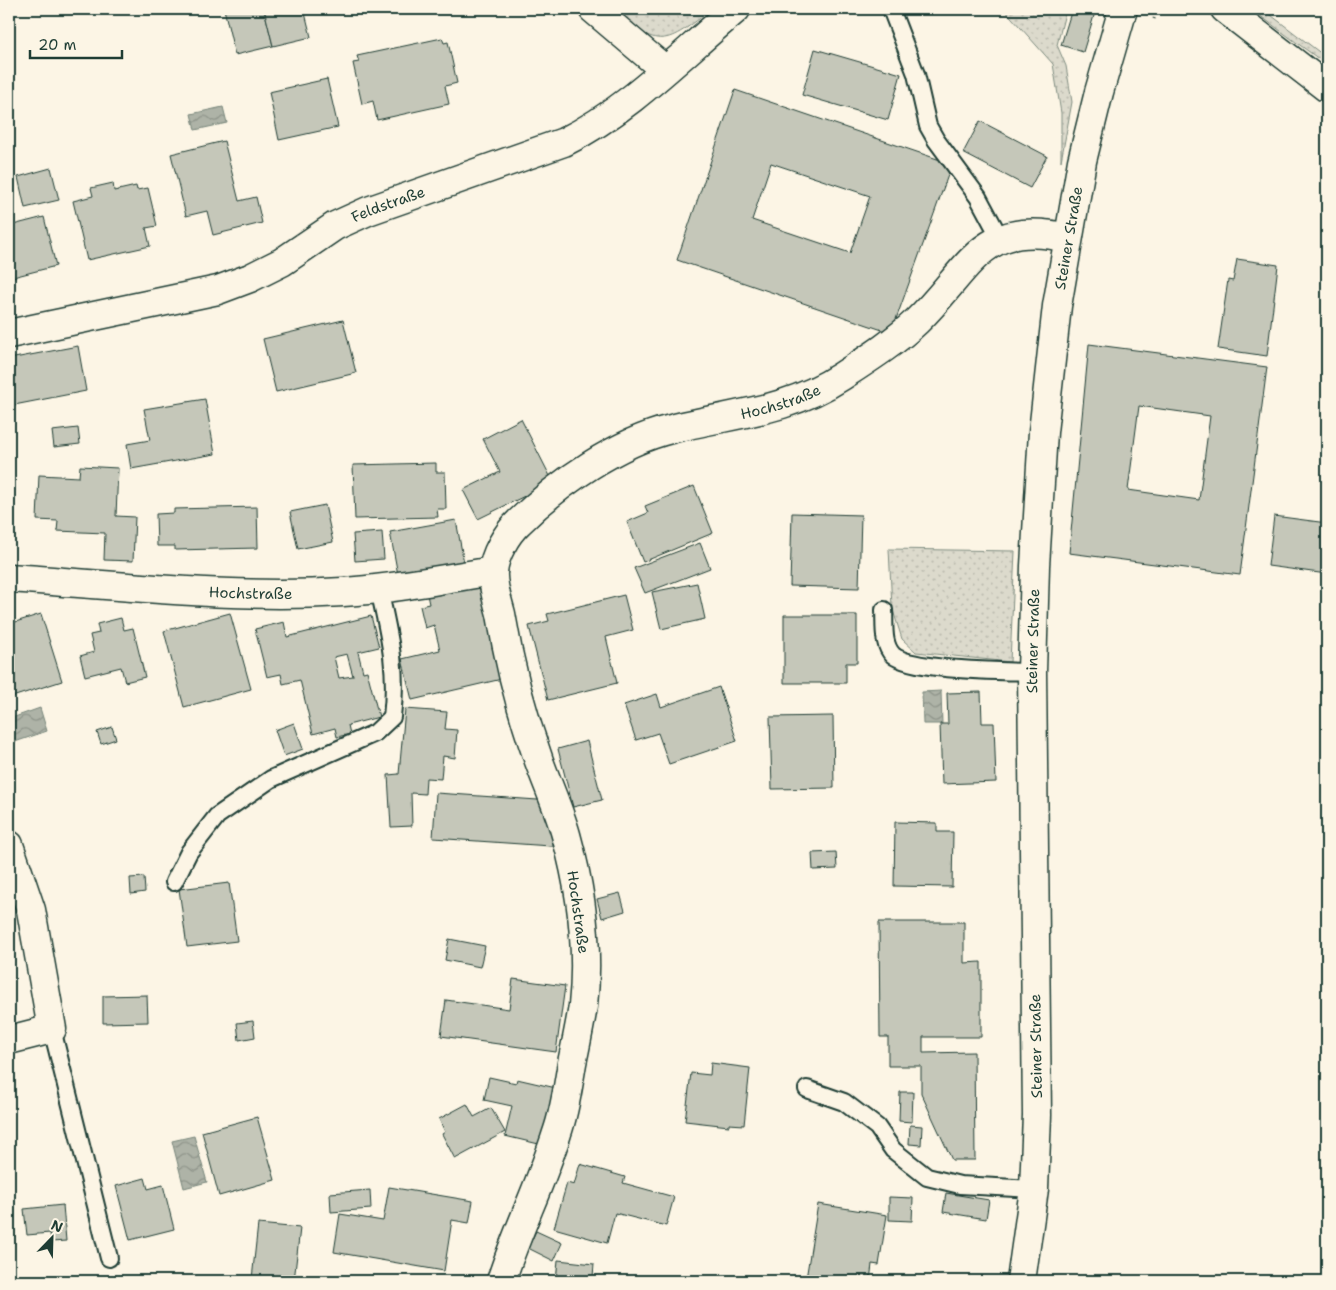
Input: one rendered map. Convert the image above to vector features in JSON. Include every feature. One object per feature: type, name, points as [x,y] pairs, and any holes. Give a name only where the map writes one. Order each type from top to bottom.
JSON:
[{"type":"street","points":[[593,9],[665,70]]},
{"type":"street","name":"Feldstraße","points":[[9,334],[218,290],[250,278],[282,262],[335,226],[368,211],[564,142],[614,113],[736,9]]},
{"type":"street","name":"Steiner Straße","points":[[1020,1281],[1034,1189],[1038,1115],[1032,672],[1035,566],[1043,432],[1057,306],[1082,161],[1098,92],[1123,9]]},
{"type":"street","points":[[1225,9],[1327,88]]},
{"type":"street","name":"Hochstraße","points":[[500,1281],[559,1128],[583,1006],[584,961],[580,904],[566,837],[524,717],[503,626],[493,571],[504,540],[516,524],[538,505],[611,452],[670,429],[763,410],[796,400],[828,385],[886,346],[913,325],[939,299],[975,255],[1000,238],[1022,232],[1044,232],[1068,238]]},
{"type":"street","name":"Hochstraße","points":[[9,578],[226,592],[297,594],[379,589],[493,571]]},
{"type":"street","points":[[9,845],[31,910],[52,1029],[9,1040]]},
{"type":"lane","points":[[891,9],[916,74],[928,126],[936,140],[978,197],[1000,238]]},
{"type":"lane","points":[[174,882],[189,852],[218,816],[271,779],[374,732],[392,716],[395,663],[379,589]]},
{"type":"lane","points":[[884,610],[887,646],[899,659],[910,663],[976,670],[1032,672]]},
{"type":"lane","points":[[52,1029],[108,1258]]},
{"type":"lane","points":[[807,1090],[844,1102],[877,1127],[893,1150],[927,1177],[960,1185],[1034,1189]]},
{"type":"path","points":[[1151,27],[1156,9]]},
{"type":"shaded area","points":[[613,9],[712,9],[683,30],[672,36],[662,38],[652,37],[641,32]]},
{"type":"shaded area","points":[[1004,9],[1066,9],[1057,45],[1066,66],[1072,102],[1061,161],[1061,113],[1053,64]]},
{"type":"shaded area","points":[[1251,9],[1263,9],[1327,58],[1327,65]]},
{"type":"shaded area","points":[[889,549],[1015,551],[1010,662],[916,652],[902,639],[892,607]]},
{"type":"water","points":[[223,107],[227,123],[195,130],[191,114]]},
{"type":"water","points":[[941,691],[942,724],[923,724],[922,692]]},
{"type":"water","points":[[40,708],[47,731],[9,744],[9,719]]},
{"type":"water","points":[[194,1136],[207,1182],[184,1188],[172,1141]]},
{"type":"building","points":[[224,9],[264,9],[273,46],[235,55]]},
{"type":"building","points":[[264,9],[304,9],[311,37],[273,46]]},
{"type":"building","points":[[1072,9],[1096,9],[1083,52],[1061,45]]},
{"type":"building","points":[[442,38],[444,43],[448,42],[457,83],[445,86],[449,104],[377,120],[373,101],[362,104],[353,63],[359,62],[357,56]]},
{"type":"building","points":[[815,49],[901,74],[888,120],[802,95]]},
{"type":"building","points":[[327,79],[338,127],[279,140],[269,92]]},
{"type":"building","points":[[735,90],[952,164],[891,333],[677,260]],"holes":[[[771,163],[870,196],[850,253],[752,220]]]},
{"type":"building","points":[[980,121],[1047,156],[1030,188],[963,153]]},
{"type":"building","points":[[224,141],[239,201],[256,197],[262,223],[213,235],[207,211],[186,216],[171,154]]},
{"type":"building","points":[[51,168],[59,200],[25,208],[18,177]]},
{"type":"building","points":[[113,183],[114,191],[136,186],[137,190],[148,188],[157,226],[146,228],[150,246],[87,260],[73,201],[93,196],[91,188]]},
{"type":"building","points":[[44,217],[56,266],[9,278],[9,226]]},
{"type":"building","points":[[1237,259],[1278,265],[1267,356],[1218,349],[1228,280],[1233,281]]},
{"type":"building","points":[[343,320],[356,373],[276,392],[263,339]]},
{"type":"building","points":[[1089,344],[1267,367],[1240,575],[1069,553]],"holes":[[[1139,406],[1210,416],[1199,500],[1128,490]]]},
{"type":"building","points":[[78,346],[86,391],[9,406],[9,359]]},
{"type":"building","points":[[205,399],[215,454],[131,469],[127,444],[150,440],[144,409]]},
{"type":"building","points":[[521,419],[553,482],[478,519],[463,490],[500,472],[483,439]]},
{"type":"building","points":[[78,428],[80,444],[54,447],[52,431]]},
{"type":"building","points":[[436,463],[436,472],[445,472],[446,509],[437,509],[438,517],[355,519],[353,465]]},
{"type":"building","points":[[80,466],[118,468],[116,516],[135,517],[133,561],[104,560],[105,533],[57,531],[58,521],[37,520],[39,475],[79,477]]},
{"type":"building","points":[[694,486],[713,533],[643,562],[627,522],[648,513],[645,506]]},
{"type":"building","points":[[325,505],[333,542],[298,549],[290,512]]},
{"type":"building","points":[[257,507],[258,548],[175,550],[175,546],[157,546],[156,514],[174,513],[174,509]]},
{"type":"building","points":[[792,513],[861,515],[859,588],[790,586]]},
{"type":"building","points":[[1274,516],[1327,523],[1327,574],[1268,566]]},
{"type":"building","points":[[456,520],[464,563],[398,575],[390,532]]},
{"type":"building","points":[[382,532],[384,559],[355,561],[353,534]]},
{"type":"building","points":[[700,543],[710,568],[645,593],[634,568]]},
{"type":"building","points":[[481,577],[506,678],[412,700],[402,659],[440,650],[434,625],[425,628],[420,606],[429,604],[426,590]]},
{"type":"building","points":[[697,583],[705,619],[661,629],[652,592]]},
{"type":"building","points":[[624,595],[633,630],[606,637],[617,683],[548,700],[529,626],[549,621],[547,614]]},
{"type":"building","points":[[230,613],[251,689],[184,707],[164,631]]},
{"type":"building","points":[[41,614],[62,681],[9,698],[9,624]]},
{"type":"building","points":[[784,615],[857,615],[857,663],[846,663],[846,683],[784,683]]},
{"type":"building","points":[[371,616],[379,647],[358,652],[363,672],[367,671],[379,717],[348,725],[350,734],[337,737],[335,728],[313,734],[300,680],[283,684],[281,674],[267,677],[255,629],[284,622],[287,637]],"holes":[[[347,654],[353,676],[339,678],[334,657]]]},
{"type":"building","points":[[121,618],[124,630],[133,628],[145,677],[125,682],[121,667],[85,676],[80,656],[94,652],[90,635],[99,633],[97,624]]},
{"type":"building","points":[[719,687],[737,741],[669,764],[658,733],[636,740],[624,705],[657,694],[661,707]]},
{"type":"building","points":[[981,692],[982,723],[994,723],[996,782],[942,784],[940,724],[948,724],[947,693]]},
{"type":"building","points":[[405,709],[447,712],[445,729],[457,730],[455,758],[443,756],[441,779],[426,778],[425,794],[411,793],[412,826],[391,827],[388,775],[399,774]]},
{"type":"building","points":[[833,716],[834,788],[772,789],[770,717]]},
{"type":"building","points":[[294,723],[303,749],[284,756],[275,730]]},
{"type":"building","points":[[112,727],[116,739],[101,744],[97,732]]},
{"type":"building","points":[[587,741],[602,800],[573,807],[558,749]]},
{"type":"building","points":[[436,793],[552,801],[565,847],[433,838]]},
{"type":"building","points":[[895,822],[937,823],[937,832],[953,832],[952,887],[894,886]]},
{"type":"building","points":[[836,852],[837,869],[813,870],[812,853]]},
{"type":"building","points":[[144,877],[145,892],[131,894],[130,878]]},
{"type":"building","points":[[229,883],[237,941],[187,947],[179,889]]},
{"type":"building","points":[[620,893],[625,911],[602,918],[597,899]]},
{"type":"building","points":[[879,922],[964,922],[964,963],[981,962],[981,1037],[923,1037],[923,1053],[974,1052],[975,1160],[952,1160],[921,1093],[921,1066],[888,1066],[888,1037],[880,1037]]},
{"type":"building","points":[[449,939],[485,946],[480,967],[445,960]]},
{"type":"building","points":[[513,979],[565,986],[556,1052],[441,1036],[446,1000],[509,1009]]},
{"type":"building","points":[[147,995],[148,1022],[103,1023],[103,996]]},
{"type":"building","points":[[253,1021],[255,1037],[239,1040],[237,1023]]},
{"type":"building","points":[[711,1063],[750,1068],[744,1125],[729,1124],[729,1126],[685,1121],[691,1073],[710,1075]]},
{"type":"building","points":[[489,1077],[516,1083],[517,1079],[556,1088],[543,1145],[505,1136],[512,1106],[484,1100]]},
{"type":"building","points":[[900,1092],[913,1092],[912,1122],[899,1121]]},
{"type":"building","points":[[467,1104],[474,1117],[491,1108],[505,1132],[455,1159],[442,1134],[445,1132],[439,1119]]},
{"type":"building","points":[[257,1117],[275,1180],[219,1196],[202,1132]]},
{"type":"building","points":[[910,1125],[922,1126],[921,1145],[909,1144]]},
{"type":"building","points":[[580,1164],[625,1177],[623,1183],[674,1197],[666,1226],[615,1213],[607,1243],[554,1228],[567,1183],[574,1185]]},
{"type":"building","points":[[145,1178],[148,1189],[163,1185],[174,1229],[130,1240],[116,1186]]},
{"type":"building","points":[[389,1187],[473,1201],[469,1223],[452,1220],[444,1271],[334,1252],[340,1214],[383,1221]]},
{"type":"building","points":[[370,1190],[371,1209],[331,1212],[330,1193]]},
{"type":"building","points":[[946,1193],[989,1200],[986,1219],[943,1212]]},
{"type":"building","points":[[889,1197],[913,1198],[912,1221],[889,1220]]},
{"type":"building","points":[[818,1204],[887,1215],[879,1265],[872,1264],[870,1281],[806,1279]]},
{"type":"building","points":[[63,1205],[66,1241],[51,1242],[50,1233],[27,1235],[24,1209]]},
{"type":"building","points":[[258,1224],[300,1228],[294,1281],[252,1279]]},
{"type":"building","points":[[536,1231],[562,1243],[554,1261],[528,1248]]},
{"type":"building","points":[[558,1260],[594,1264],[593,1277],[618,1279],[618,1281],[556,1281]]}]
